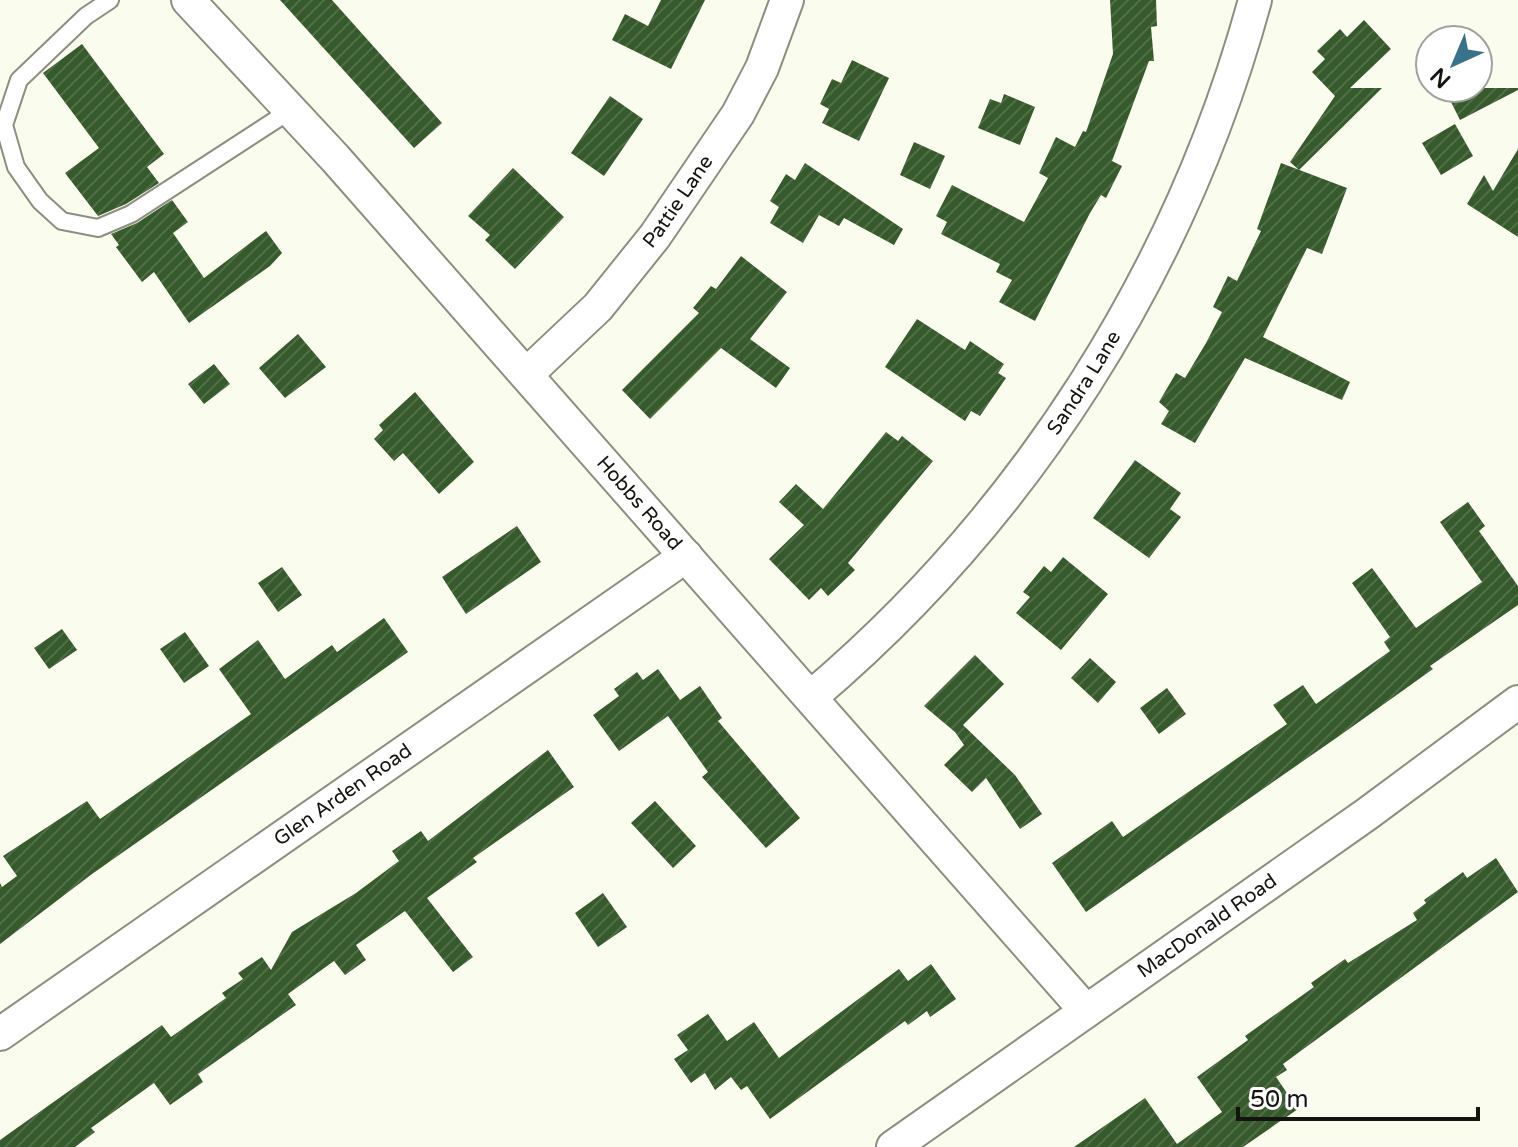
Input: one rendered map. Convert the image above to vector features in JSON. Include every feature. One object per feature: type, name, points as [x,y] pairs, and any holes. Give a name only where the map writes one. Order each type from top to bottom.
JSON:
[{"type":"street","name":"Hobbs Road","points":[[188,0],[291,110],[527,374],[1086,1011]]},
{"type":"street","name":"Pattie Lane","points":[[527,374],[598,307],[655,236],[738,114],[762,68],[787,0]]},
{"type":"street","name":"Sandra Lane","points":[[811,697],[912,606],[978,534],[1027,472],[1092,375],[1133,303],[1181,205],[1222,103],[1255,0]]},
{"type":"street","name":"Glen Arden Road","points":[[0,1034],[686,556]]},
{"type":"street","name":"MacDonald Road","points":[[893,1147],[1367,814],[1518,702]]},
{"type":"lane","points":[[110,0],[86,16],[19,80],[4,125],[16,167],[40,201],[62,221],[98,228],[131,214],[291,110]]},
{"type":"building","points":[[280,0],[332,0],[442,123],[414,148]]},
{"type":"building","points":[[661,0],[705,0],[671,69],[612,40],[625,14],[648,26]]},
{"type":"building","points":[[1110,0],[1156,0],[1157,26],[1151,27],[1154,61],[1149,61],[1112,161],[1122,166],[1106,198],[1101,195],[1090,213],[1035,321],[999,302],[1012,280],[996,272],[1000,264],[941,234],[947,222],[936,216],[952,185],[1024,222],[1048,178],[1039,173],[1056,137],[1075,147],[1083,131],[1086,132],[1113,54]]},
{"type":"building","points":[[1364,20],[1391,49],[1350,88],[1382,88],[1299,170],[1290,162],[1335,96],[1312,72],[1325,59],[1317,51],[1340,29],[1347,37]]},
{"type":"building","points":[[82,44],[164,154],[147,167],[159,183],[126,204],[98,216],[65,173],[99,148],[43,73]]},
{"type":"building","points":[[852,60],[889,78],[859,141],[822,123],[829,109],[820,104],[832,79],[841,83]]},
{"type":"building","points":[[1494,88],[1518,90],[1494,102]]},
{"type":"building","points":[[1004,94],[1035,107],[1020,145],[978,128],[990,99],[1001,103]]},
{"type":"building","points":[[610,96],[643,119],[604,176],[571,153]]},
{"type":"building","points":[[1452,104],[1491,104],[1460,120]]},
{"type":"building","points":[[1455,124],[1473,156],[1441,175],[1422,143]]},
{"type":"building","points":[[914,142],[945,156],[930,189],[900,175]]},
{"type":"building","points":[[1518,149],[1518,237],[1467,204],[1484,175],[1493,191]]},
{"type":"building","points":[[805,163],[903,229],[894,245],[844,218],[839,226],[819,215],[803,243],[770,223],[779,207],[770,201],[786,174],[795,180]]},
{"type":"building","points":[[1281,163],[1347,188],[1322,254],[1307,248],[1263,337],[1350,382],[1342,400],[1245,358],[1195,443],[1161,424],[1169,411],[1159,402],[1176,373],[1185,378],[1222,312],[1213,307],[1228,276],[1237,281],[1261,231],[1257,229]]},
{"type":"building","points":[[513,168],[564,217],[515,269],[485,240],[490,235],[468,216]]},
{"type":"building","points":[[172,200],[188,222],[173,233],[204,278],[266,231],[282,253],[270,266],[189,323],[154,272],[142,282],[116,247],[119,245],[111,234],[137,223]]},
{"type":"building","points":[[741,256],[787,292],[750,339],[790,368],[776,388],[721,348],[650,419],[622,390],[699,313],[693,308],[711,286],[716,289]]},
{"type":"building","points":[[917,319],[965,350],[970,341],[1004,364],[998,373],[1006,378],[980,416],[971,411],[965,421],[885,367]]},
{"type":"building","points":[[298,334],[326,367],[285,398],[259,368]]},
{"type":"building","points":[[214,364],[230,384],[204,404],[188,384]]},
{"type":"building","points":[[415,392],[474,462],[439,494],[403,453],[394,461],[374,439],[383,430],[379,425]]},
{"type":"building","points":[[886,432],[898,441],[902,436],[933,461],[848,563],[855,570],[828,596],[821,588],[809,600],[769,559],[804,525],[779,502],[796,484],[823,509]]},
{"type":"building","points":[[1135,460],[1181,493],[1170,509],[1181,517],[1149,558],[1093,518]]},
{"type":"building","points":[[1468,502],[1485,526],[1479,531],[1518,586],[1518,605],[1430,666],[1433,669],[1342,734],[1086,912],[1052,863],[1112,821],[1123,837],[1287,724],[1273,705],[1303,685],[1316,704],[1390,651],[1384,642],[1390,637],[1352,583],[1372,568],[1416,628],[1482,582],[1440,522]]},
{"type":"building","points":[[517,526],[541,562],[466,614],[442,577]]},
{"type":"building","points":[[1063,557],[1108,594],[1061,650],[1016,613],[1030,597],[1023,592],[1044,566],[1051,572]]},
{"type":"building","points":[[282,567],[302,595],[278,612],[258,583]]},
{"type":"building","points":[[384,618],[408,652],[92,874],[0,944],[0,883],[2,887],[17,876],[3,856],[87,801],[100,819],[251,714],[219,669],[258,640],[285,679],[332,645],[337,652]]},
{"type":"building","points":[[62,629],[77,650],[49,669],[34,648]]},
{"type":"building","points":[[185,632],[209,666],[184,683],[160,649]]},
{"type":"building","points":[[975,655],[1004,684],[963,725],[1015,775],[1042,814],[1020,829],[986,778],[972,792],[944,765],[964,745],[955,732],[924,706]]},
{"type":"building","points":[[1090,658],[1116,682],[1098,703],[1071,678]]},
{"type":"building","points":[[658,669],[680,700],[700,686],[722,718],[718,721],[800,818],[766,848],[702,777],[708,772],[668,716],[619,751],[593,715],[619,696],[614,689],[637,672],[643,680]]},
{"type":"building","points":[[1167,688],[1186,714],[1159,734],[1140,708]]},
{"type":"building","points":[[548,750],[574,787],[473,858],[477,862],[427,898],[473,957],[453,972],[405,911],[356,945],[366,960],[345,975],[334,961],[288,994],[296,1005],[198,1074],[203,1082],[170,1105],[154,1083],[91,1128],[95,1132],[75,1147],[0,1147],[0,1140],[162,1025],[171,1037],[226,998],[222,993],[243,979],[238,973],[262,957],[271,970],[292,932],[356,893],[399,861],[392,851],[421,831],[428,841]]},
{"type":"building","points":[[655,801],[696,846],[673,868],[631,823]]},
{"type":"building","points":[[1496,858],[1518,892],[1283,1064],[1287,1070],[1276,1077],[1298,1109],[1243,1147],[1074,1147],[1145,1098],[1177,1144],[1222,1112],[1197,1077],[1248,1040],[1245,1036],[1314,987],[1311,983],[1345,959],[1348,963],[1417,920],[1413,913],[1426,903],[1424,900],[1463,872],[1467,878]]},
{"type":"building","points":[[603,893],[627,927],[598,947],[575,913]]},
{"type":"building","points":[[931,964],[956,999],[930,1017],[927,1011],[908,1025],[905,1021],[770,1119],[747,1086],[741,1090],[731,1077],[715,1090],[705,1073],[691,1083],[674,1059],[688,1050],[677,1035],[708,1014],[727,1041],[754,1022],[779,1058],[899,969],[908,981]]}]
